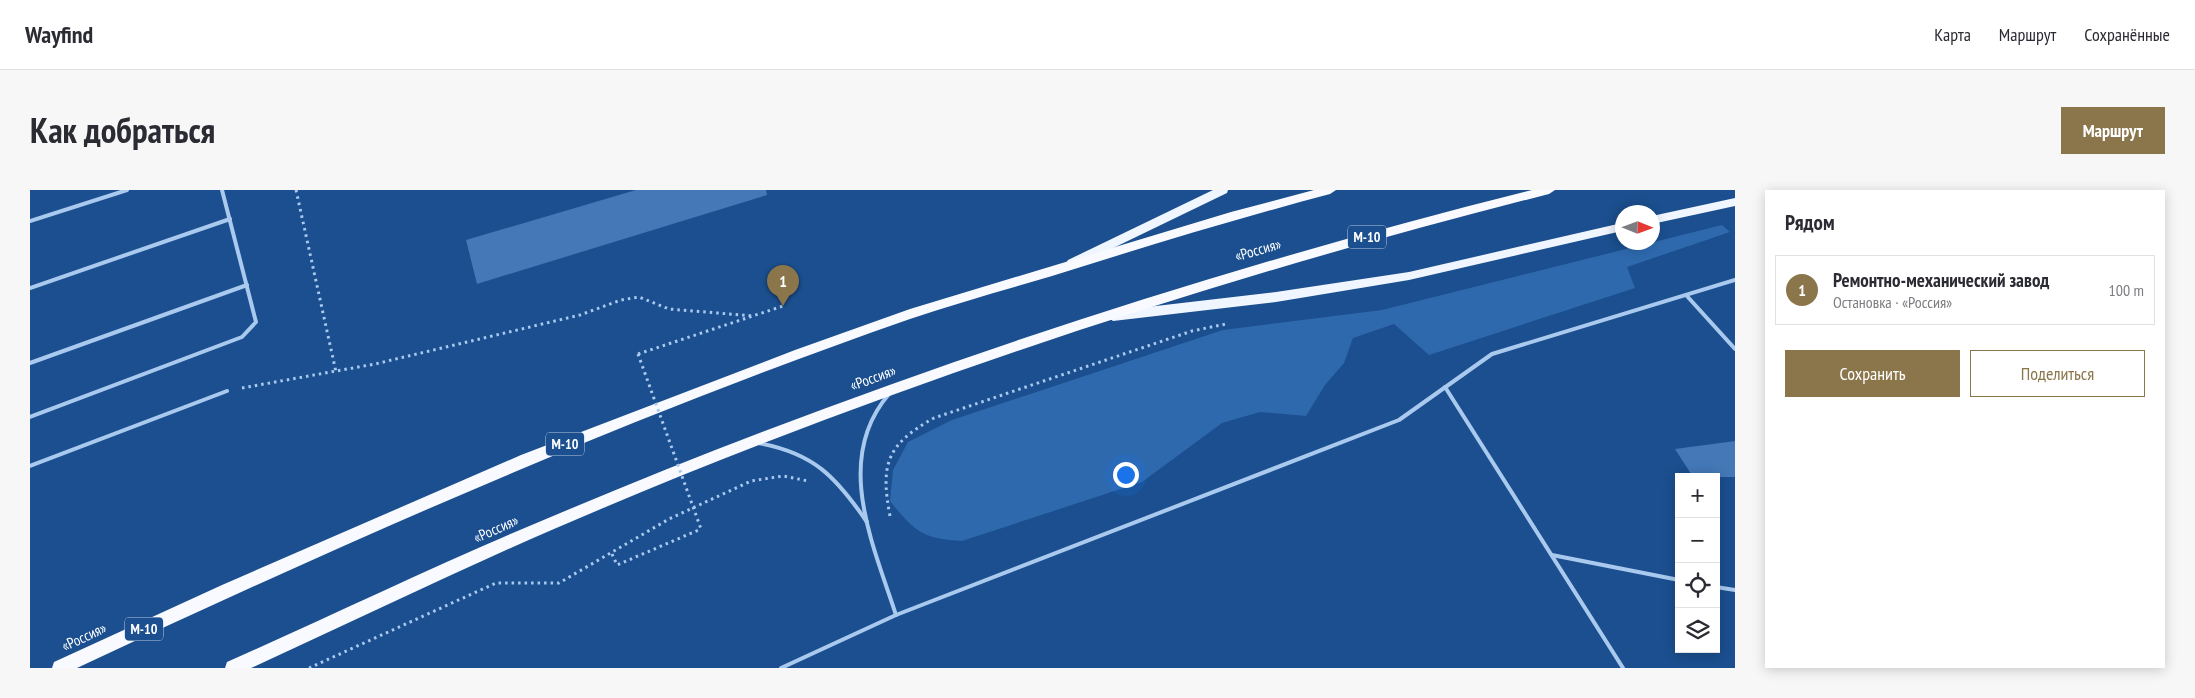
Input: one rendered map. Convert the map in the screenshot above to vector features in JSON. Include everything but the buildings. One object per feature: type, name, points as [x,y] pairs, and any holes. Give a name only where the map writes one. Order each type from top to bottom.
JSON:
[{"type":"highway","name":"«Россия»","points":[[60,668],[227,590],[526,459],[910,314],[1231,216],[1330,190]]},
{"type":"highway","name":"«Россия»","points":[[233,668],[549,524],[752,442],[893,389],[1100,318],[1247,271],[1397,228],[1549,190]]},
{"type":"main road","points":[[1068,265],[1223,190]]},
{"type":"main road","points":[[1660,218],[1735,202]]},
{"type":"main road","points":[[1100,318],[1276,297],[1410,276],[1615,228]]},
{"type":"lane","points":[[30,221],[127,190]]},
{"type":"lane","points":[[30,417],[242,337],[256,322],[222,190]]},
{"type":"lane","points":[[30,288],[230,219]]},
{"type":"lane","points":[[781,668],[896,615],[1399,420],[1492,354],[1735,280]]},
{"type":"lane","points":[[30,363],[246,285]]},
{"type":"lane","points":[[1686,295],[1735,349]]},
{"type":"lane","points":[[1445,387],[1623,668]]},
{"type":"lane","points":[[893,389],[872,417],[863,442],[859,476],[868,524],[896,615]]},
{"type":"lane","points":[[30,466],[226,391]]},
{"type":"lane","points":[[752,442],[790,450],[816,464],[837,481],[868,524]]},
{"type":"lane","points":[[1552,555],[1675,579]]},
{"type":"lane","points":[[1720,588],[1735,590]]},
{"type":"path","points":[[296,190],[336,372]]},
{"type":"path","points":[[226,391],[336,372],[580,315],[621,300],[639,297],[669,309],[754,316]]},
{"type":"path","points":[[612,554],[617,565],[701,529],[638,354],[783,306]]},
{"type":"path","points":[[890,516],[886,499],[885,474],[890,452],[902,437],[915,428],[934,418],[1192,331],[1230,323]]},
{"type":"path","points":[[310,668],[496,583],[559,583],[612,554],[669,519],[751,481],[783,476],[815,483]]},
{"type":"shaded area","points":[[1722,225],[1730,232],[1627,267],[1635,288],[1429,355],[1394,324],[1353,338],[1344,363],[1325,385],[1306,416],[1260,412],[1222,423],[1142,482],[962,541],[938,538],[920,532],[906,520],[890,501],[893,470],[908,442],[952,420],[1223,330],[1382,310],[1622,250],[1660,250],[1660,240]]},
{"type":"place","name":"Ремонтно-механический завод","points":[[783,306]]}]
